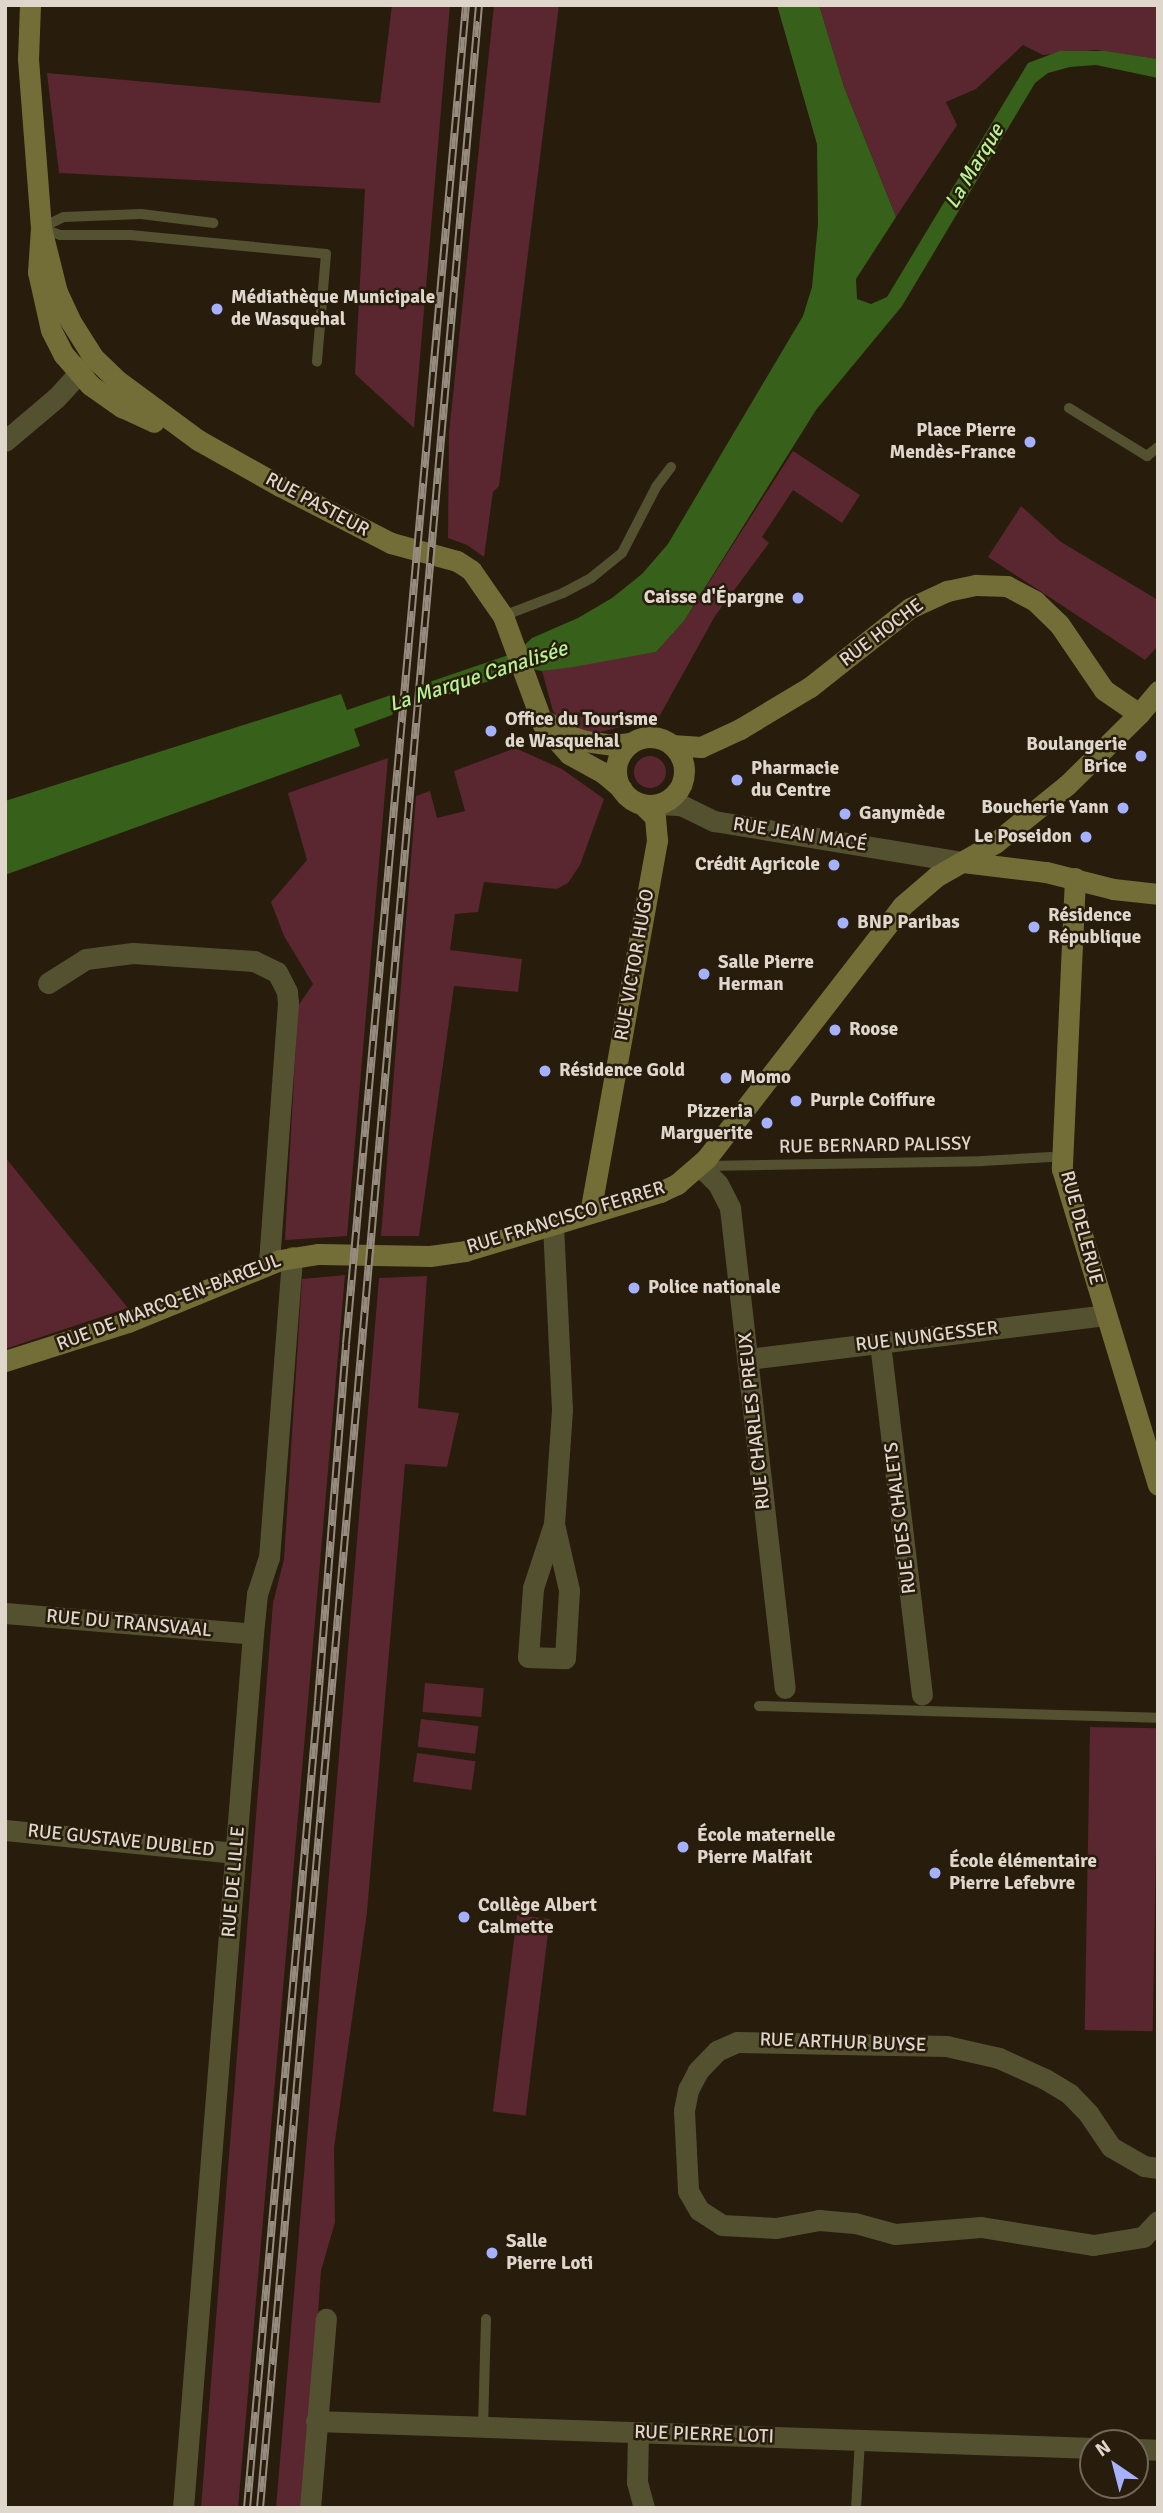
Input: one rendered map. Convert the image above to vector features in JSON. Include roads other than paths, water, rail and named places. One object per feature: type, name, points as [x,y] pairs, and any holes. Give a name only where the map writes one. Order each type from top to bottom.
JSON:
[{"type":"street","name":"RUE PASTEUR","points":[[30,5],[27,59],[41,228],[38,272],[44,306],[56,342],[79,373],[104,397],[122,407],[198,440],[379,537],[402,547],[441,556],[471,570],[507,625]]},
{"type":"street","name":"RUE PASTEUR","points":[[41,228],[57,292],[75,330],[93,356],[143,402],[198,440]]},
{"type":"street","points":[[5,441],[79,373],[93,356]]},
{"type":"street","name":"RUE HOCHE","points":[[672,745],[701,747],[740,729],[810,687],[910,608],[947,591],[976,585],[1007,586],[1035,600],[1059,624],[1104,690],[1148,704]]},
{"type":"street","points":[[507,625],[530,694],[543,725],[559,746],[603,772],[628,796],[651,804],[677,791],[683,776],[682,760],[672,745],[652,737],[631,743],[606,744],[570,736],[547,722],[530,694]]},
{"type":"street","name":"RUE FRANCISCO FERRER","points":[[292,1257],[319,1254],[430,1256],[502,1242],[660,1192],[700,1166],[883,927],[919,888],[951,864],[995,843],[1067,785],[1148,704]]},
{"type":"street","points":[[621,788],[617,766],[620,755],[631,743]]},
{"type":"street","name":"RUE JEAN MACÉ","points":[[651,804],[681,805],[714,821],[951,864]]},
{"type":"street","name":"RUE VICTOR HUGO","points":[[590,1213],[657,840],[651,804]]},
{"type":"street","points":[[951,864],[1068,876],[1113,890],[1158,894]]},
{"type":"street","name":"RUE DELERUE","points":[[1068,876],[1062,1169],[1158,1485]]},
{"type":"street","points":[[48,983],[86,959],[133,953],[254,961],[277,972],[287,992],[288,1003],[268,1263]]},
{"type":"street","name":"RUE CHARLES PREUX","points":[[700,1166],[718,1184],[730,1208],[785,1688]]},
{"type":"street","points":[[553,1225],[562,1393],[554,1524],[533,1588],[528,1657],[565,1658],[569,1590],[554,1524]]},
{"type":"street","name":"RUE DE MARCQ-EN-BARŒUL","points":[[5,1361],[128,1322],[268,1263],[292,1257]]},
{"type":"street","name":"RUE DE LILLE","points":[[183,2508],[253,1634],[257,1594],[269,1558],[292,1257]]},
{"type":"street","name":"RUE NUNGESSER","points":[[748,1359],[1105,1315]]},
{"type":"street","name":"RUE DES CHALETS","points":[[880,1343],[922,1694]]},
{"type":"street","name":"RUE DU TRANSVAAL","points":[[5,1613],[253,1634]]},
{"type":"street","name":"RUE GUSTAVE DUBLED","points":[[5,1829],[236,1853]]},
{"type":"street","name":"RUE ARTHUR BUYSE","points":[[1158,2168],[1144,2166],[1111,2147],[1089,2114],[1070,2094],[1045,2079],[999,2058],[946,2046],[737,2042],[717,2051],[698,2071],[688,2090],[684,2111],[688,2191],[699,2210],[722,2225],[776,2228],[819,2220],[855,2223],[895,2234],[981,2227],[1093,2245],[1143,2237],[1158,2221]]},
{"type":"street","points":[[310,2508],[326,2319]]},
{"type":"street","name":"RUE PIERRE LOTI","points":[[316,2421],[1079,2448]]},
{"type":"street","points":[[638,2432],[637,2482],[644,2508]]},
{"type":"lane","points":[[41,228],[64,217],[141,214],[213,223]]},
{"type":"lane","points":[[41,228],[60,235],[130,235],[326,254],[317,362]]},
{"type":"lane","points":[[1069,408],[1147,456],[1158,447]]},
{"type":"lane","points":[[507,625],[592,578],[622,553],[656,487],[671,467]]},
{"type":"lane","name":"RUE BERNARD PALISSY","points":[[700,1166],[918,1163],[1051,1157]]},
{"type":"lane","points":[[759,1706],[1158,1718]]},
{"type":"lane","points":[[483,2427],[486,2319]]},
{"type":"lane","points":[[856,2508],[860,2441]]},
{"type":"water","points":[[777,5],[819,5],[844,87],[896,217],[856,279],[857,299],[871,304],[887,297],[1028,63],[1060,51],[1105,51],[1158,59],[1158,78],[1096,65],[1070,67],[1048,73],[1035,83],[902,306],[816,410],[684,621],[656,652],[542,671],[528,668],[427,702],[354,729],[360,746],[5,875],[5,801],[341,694],[347,710],[517,652],[532,638],[578,618],[612,598],[642,574],[668,544],[803,316],[812,287],[818,224],[817,144]]},
{"type":"railway","points":[[247,2508],[318,1701],[346,1344],[466,5]]},
{"type":"railway","points":[[260,2508],[479,5]]},
{"type":"place","name":"Médiathèque Municipale de Wasquehal","points":[[217,309]]},
{"type":"place","name":"Place Pierre Mendès-France","points":[[1030,442]]},
{"type":"place","name":"Caisse d'Épargne","points":[[798,598]]},
{"type":"place","name":"Office du Tourisme de Wasquehal","points":[[491,731]]},
{"type":"place","name":"Boulangerie Brice","points":[[1141,756]]},
{"type":"place","name":"Pharmacie du Centre","points":[[737,780]]},
{"type":"place","name":"Boucherie Yann","points":[[1123,808]]},
{"type":"place","name":"Ganymède","points":[[845,814]]},
{"type":"place","name":"Le Poseidon","points":[[1086,837]]},
{"type":"place","name":"Crédit Agricole","points":[[834,865]]},
{"type":"place","name":"BNP Paribas","points":[[843,923]]},
{"type":"place","name":"Résidence République","points":[[1034,927]]},
{"type":"place","name":"Salle Pierre Herman","points":[[704,974]]},
{"type":"place","name":"Roose","points":[[835,1030]]},
{"type":"place","name":"Résidence Gold","points":[[545,1071]]},
{"type":"place","name":"Momo","points":[[726,1078]]},
{"type":"place","name":"Purple Coiffure","points":[[796,1101]]},
{"type":"place","name":"Pizzeria Marguerite","points":[[767,1123]]},
{"type":"place","name":"Police nationale","points":[[634,1288]]},
{"type":"place","name":"École maternelle Pierre Malfait","points":[[683,1847]]},
{"type":"place","name":"École élémentaire Pierre Lefebvre","points":[[935,1873]]},
{"type":"place","name":"Collège Albert Calmette","points":[[464,1917]]},
{"type":"place","name":"Salle Pierre Loti","points":[[492,2253]]},
{"type":"water label","name":"La Marque","points":[[974,166]]},
{"type":"water label","name":"La Marque Canalisée","points":[[478,676]]}]
